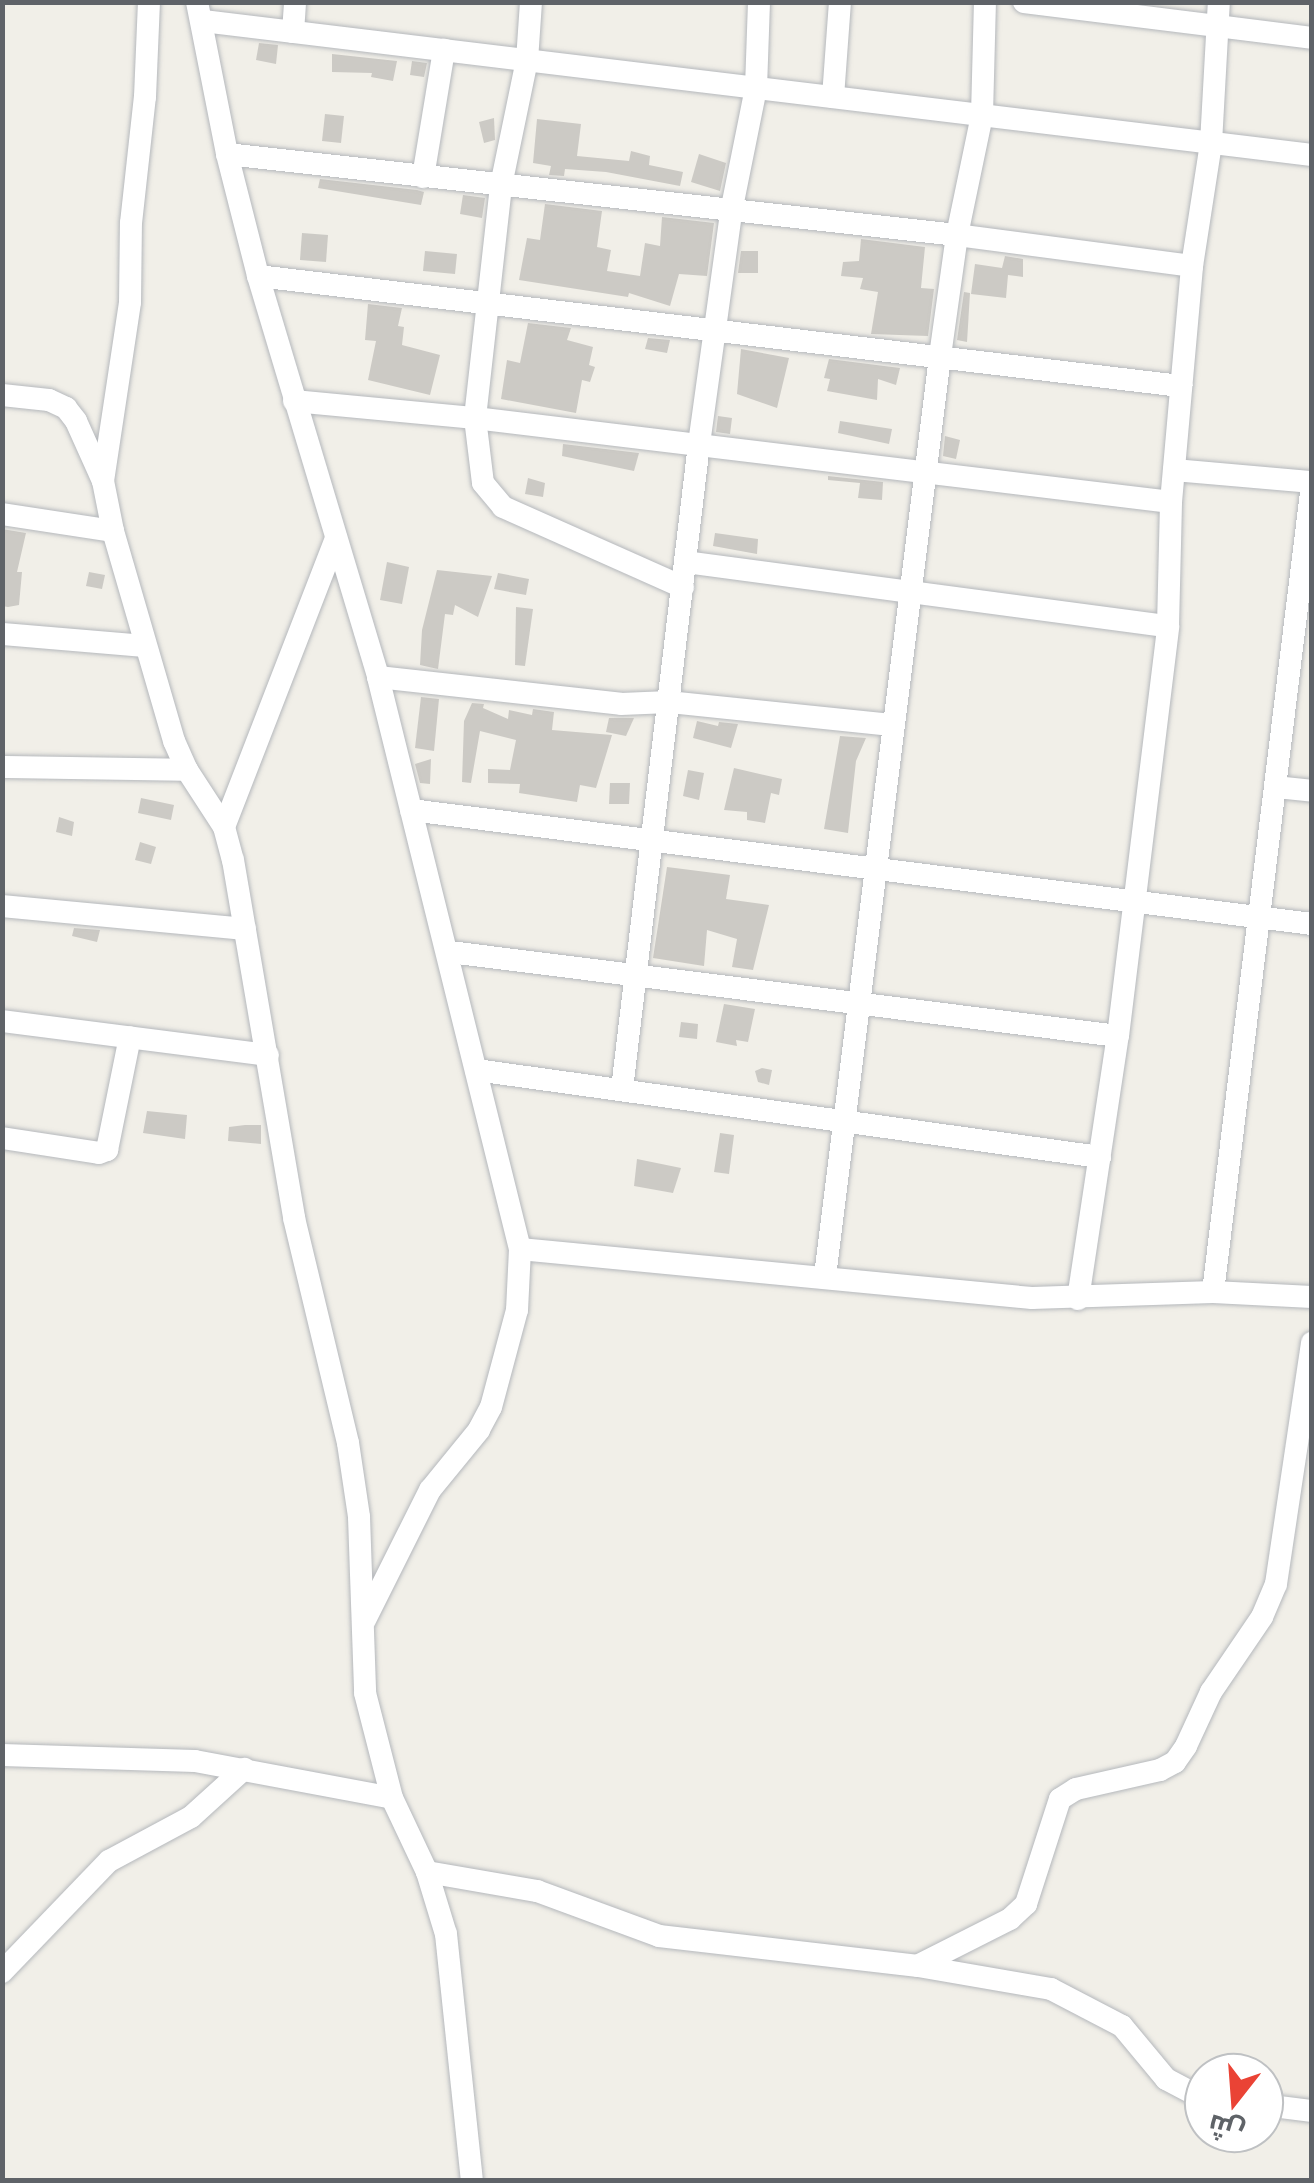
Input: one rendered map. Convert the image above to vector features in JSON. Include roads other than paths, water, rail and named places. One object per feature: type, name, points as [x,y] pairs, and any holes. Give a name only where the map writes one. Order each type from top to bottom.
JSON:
[{"type":"street","points":[[103,481],[130,302],[131,223],[146,97],[149,2]]},
{"type":"street","points":[[294,32],[295,2]]},
{"type":"street","points":[[531,2],[527,60],[501,186],[475,418],[484,483],[494,500],[683,586]]},
{"type":"street","points":[[622,1088],[698,444],[731,212],[756,88],[759,2]]},
{"type":"street","points":[[833,97],[840,2]]},
{"type":"street","points":[[825,1276],[879,872],[892,725],[940,356],[957,235],[982,115],[986,2]]},
{"type":"street","points":[[1024,2],[1217,14],[1312,38]]},
{"type":"street","points":[[364,1624],[430,1490],[479,1430],[492,1407],[517,1310],[520,1249],[450,952],[378,677],[294,401],[226,154],[200,12],[294,32],[1312,155]]},
{"type":"street","points":[[1078,1298],[1118,1036],[1168,626],[1171,502],[1192,266],[1211,143],[1217,14]]},
{"type":"street","points":[[423,177],[444,50]]},
{"type":"street","points":[[226,154],[957,235],[1192,266]]},
{"type":"street","points":[[258,276],[1181,386]]},
{"type":"street","points":[[2,395],[49,400],[66,408],[103,481],[145,646],[187,770],[224,826],[268,1055],[294,1218],[348,1443],[359,1518],[365,1693],[392,1798],[427,1872],[446,1934],[472,2180]]},
{"type":"street","points":[[294,401],[475,418],[1171,502]]},
{"type":"street","points":[[1174,470],[1312,483],[1301,670],[1276,787],[1213,1292]]},
{"type":"street","points":[[2,514],[113,531]]},
{"type":"street","points":[[224,826],[336,538]]},
{"type":"street","points":[[686,562],[1168,626]]},
{"type":"street","points":[[2,634],[145,646]]},
{"type":"street","points":[[378,677],[621,704],[669,702],[892,725]]},
{"type":"street","points":[[2,768],[187,770]]},
{"type":"street","points":[[1276,787],[1312,791]]},
{"type":"street","points":[[411,810],[1312,924]]},
{"type":"street","points":[[2,906],[245,929]]},
{"type":"street","points":[[450,952],[1118,1036]]},
{"type":"street","points":[[2,1021],[268,1055]]},
{"type":"street","points":[[2,1138],[98,1153],[107,1150],[130,1037]]},
{"type":"street","points":[[476,1070],[1100,1157]]},
{"type":"street","points":[[520,1249],[657,1265],[825,1276],[958,1294],[1078,1298],[1213,1292],[1312,1297]]},
{"type":"street","points":[[918,1966],[1010,1920],[1026,1904],[1060,1799],[1076,1789],[1160,1770],[1175,1762],[1186,1746],[1212,1692],[1262,1617],[1276,1584],[1312,1343]]},
{"type":"street","points":[[2,1755],[158,1759],[244,1769],[392,1798]]},
{"type":"street","points":[[2,1972],[109,1861],[191,1817],[244,1769]]},
{"type":"street","points":[[427,1872],[537,1891],[659,1936],[1007,1978],[1089,2005],[1122,2026],[1166,2078],[1184,2087]]},
{"type":"street","points":[[1284,2108],[1312,2111]]}]
